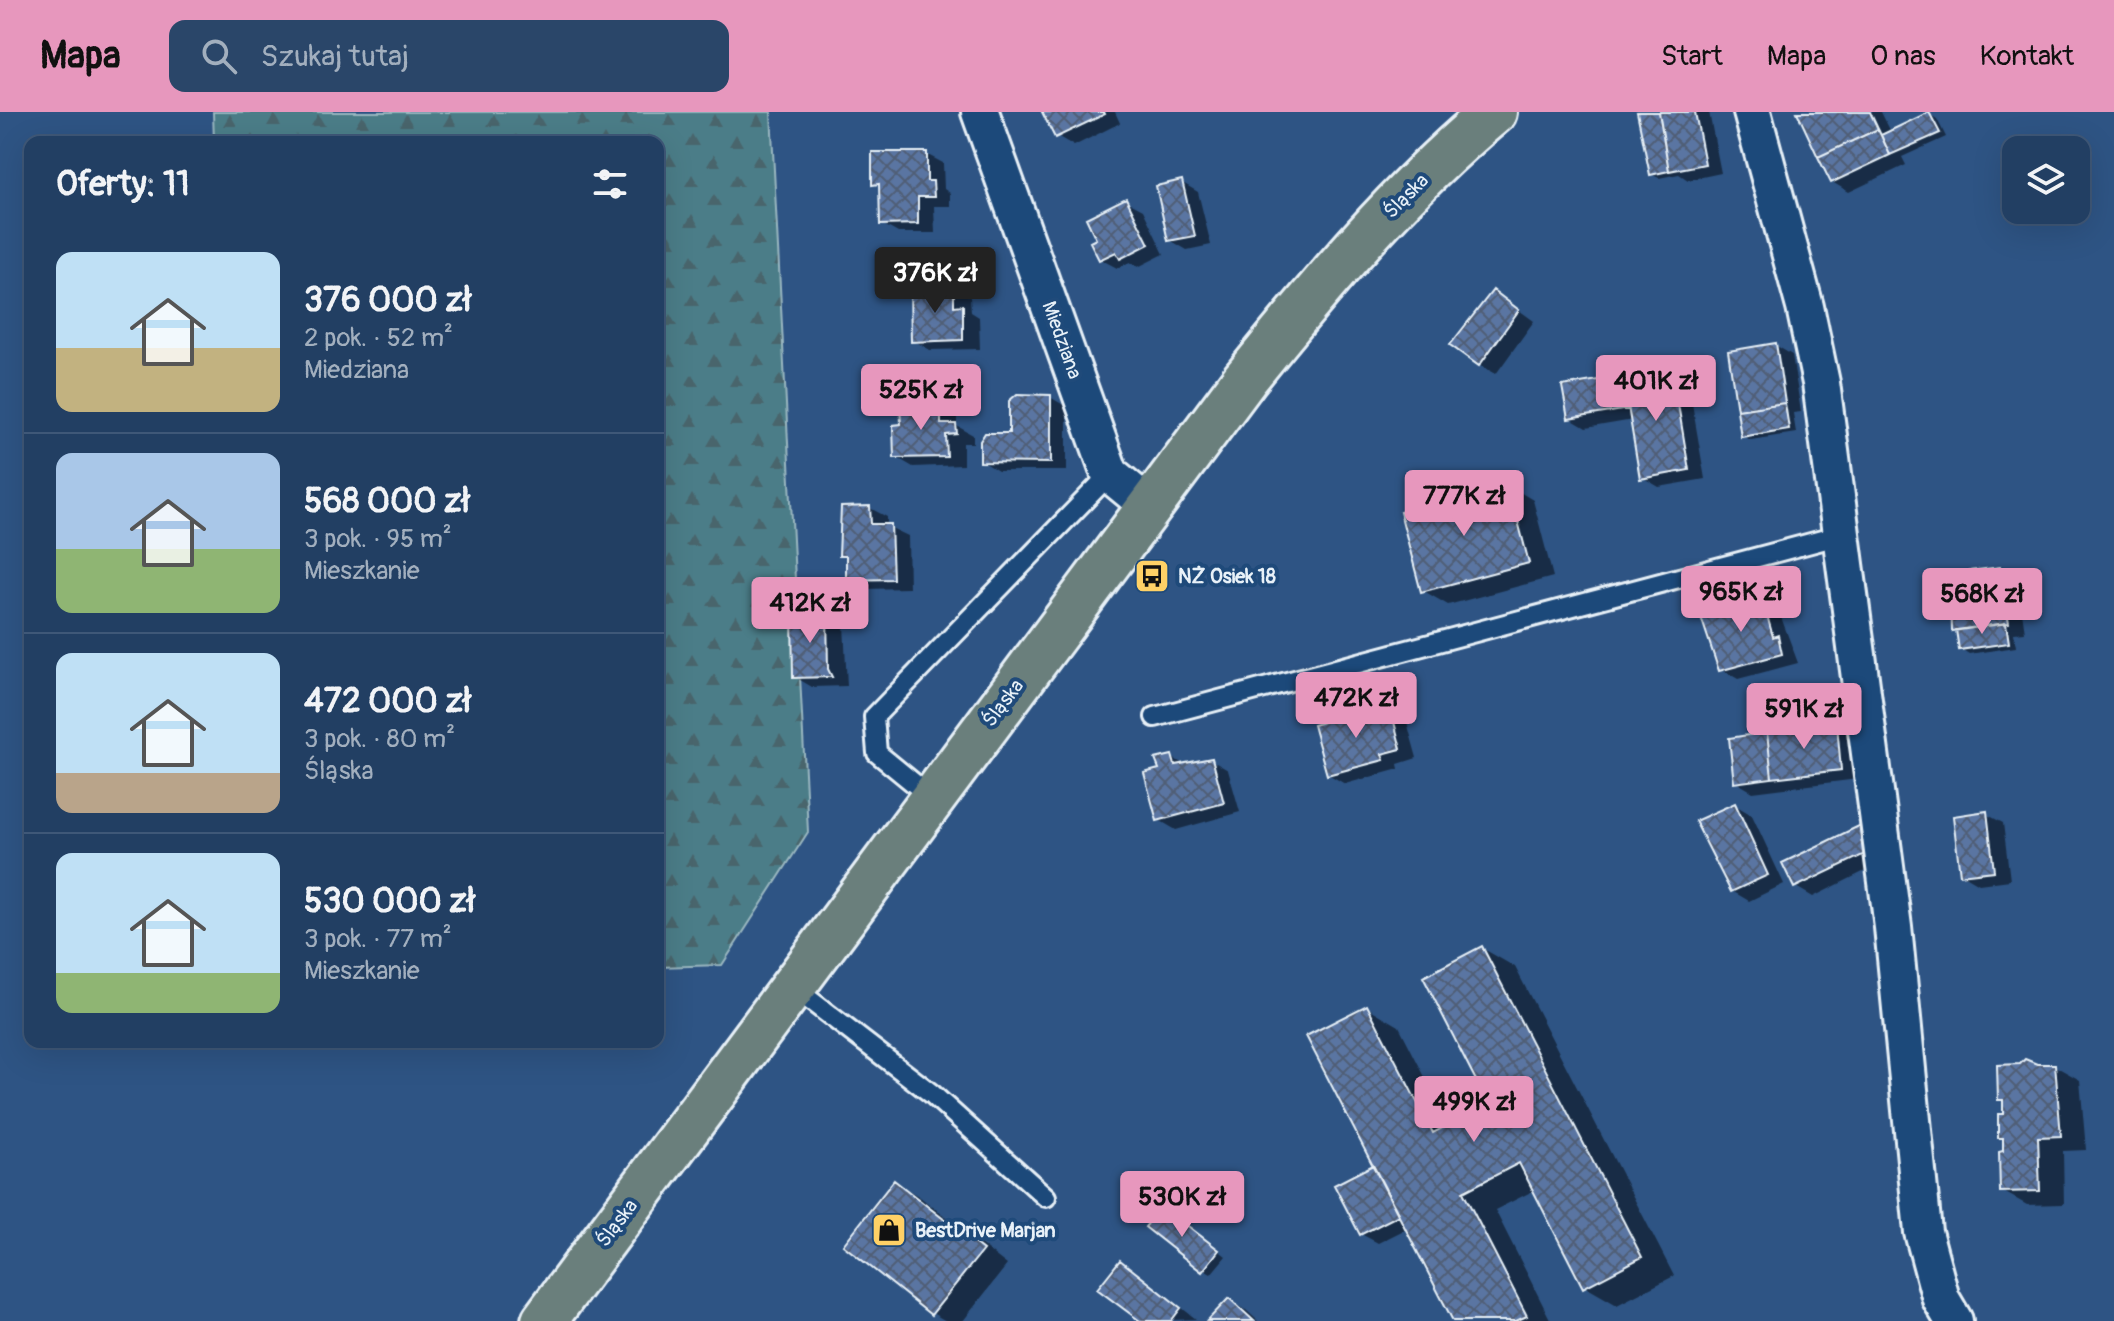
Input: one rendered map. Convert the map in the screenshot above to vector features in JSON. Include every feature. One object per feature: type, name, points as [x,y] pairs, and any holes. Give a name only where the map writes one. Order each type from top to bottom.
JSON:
[{"type":"main road","name":"Śląska","points":[[544,1321],[1245,379],[1339,263],[1447,154],[1494,112]]},
{"type":"street","name":"Miedziana","points":[[980,112],[1110,474]]},
{"type":"street","points":[[1752,112],[1815,353],[1893,927],[1923,1232],[1941,1299],[1954,1321]]},
{"type":"street","points":[[1110,474],[1150,507]]},
{"type":"lane","points":[[932,798],[877,753],[874,717],[1110,474]]},
{"type":"lane","points":[[1155,717],[1841,535]]},
{"type":"lane","points":[[793,987],[932,1094],[1046,1197]]},
{"type":"green space","points":[[213,112],[771,112],[808,832],[722,965],[664,967],[664,136],[214,136]]},
{"type":"building","points":[[1042,112],[1104,112],[1105,114],[1055,138]]},
{"type":"building","points":[[1637,112],[1659,112],[1669,171],[1650,175]]},
{"type":"building","points":[[1659,112],[1695,112],[1705,164],[1669,171]]},
{"type":"building","points":[[1797,112],[1870,112],[1878,129],[1818,157]]},
{"type":"building","points":[[1929,112],[1940,133],[1890,155],[1881,135]]},
{"type":"building","points":[[1878,129],[1890,155],[1831,183],[1818,157]]},
{"type":"building","points":[[872,152],[927,152],[927,181],[933,181],[934,197],[918,197],[918,224],[880,225],[879,184],[872,185]]},
{"type":"building","points":[[1182,180],[1195,236],[1168,241],[1156,186]]},
{"type":"building","points":[[1126,198],[1149,244],[1120,259],[1116,252],[1099,260],[1090,242],[1096,239],[1086,218]]},
{"type":"building","points":[[954,285],[954,306],[963,305],[963,340],[911,342],[910,287]]},
{"type":"building","points":[[1493,290],[1519,310],[1479,366],[1450,345]]},
{"type":"building","points":[[1776,343],[1785,403],[1737,410],[1728,351]]},
{"type":"building","points":[[1672,368],[1689,470],[1640,479],[1623,376]]},
{"type":"building","points":[[1623,376],[1629,409],[1568,419],[1562,386]]},
{"type":"building","points":[[1017,394],[1051,395],[1051,463],[980,462],[980,441],[985,433],[1009,433],[1009,401]]},
{"type":"building","points":[[941,403],[941,424],[956,424],[957,434],[946,435],[947,457],[894,458],[893,425],[901,424],[900,404]]},
{"type":"building","points":[[1785,403],[1789,429],[1741,437],[1737,410]]},
{"type":"building","points":[[1508,483],[1529,563],[1421,592],[1400,512]]},
{"type":"building","points":[[870,506],[871,524],[891,524],[893,579],[846,580],[846,556],[839,556],[841,507]]},
{"type":"building","points":[[2000,567],[2009,623],[1952,631],[1951,597],[1947,597],[1944,574]]},
{"type":"building","points":[[1762,597],[1773,637],[1778,635],[1782,654],[1719,671],[1700,614]]},
{"type":"building","points":[[827,612],[828,669],[832,677],[793,678],[792,613]]},
{"type":"building","points":[[2006,623],[2009,643],[1959,650],[1956,630]]},
{"type":"building","points":[[1370,709],[1371,715],[1391,710],[1401,749],[1382,754],[1384,760],[1327,775],[1313,725]]},
{"type":"building","points":[[1837,724],[1841,770],[1772,778],[1767,732]]},
{"type":"building","points":[[1767,732],[1772,778],[1734,783],[1729,738]]},
{"type":"building","points":[[1172,755],[1175,765],[1212,758],[1224,803],[1157,821],[1144,773],[1159,769],[1155,759]]},
{"type":"building","points":[[1735,803],[1768,875],[1731,892],[1695,821]]},
{"type":"building","points":[[1987,811],[1994,871],[1960,875],[1953,816]]},
{"type":"building","points":[[1861,825],[1865,854],[1794,888],[1782,863]]},
{"type":"building","points":[[1482,946],[1642,1257],[1583,1288],[1519,1163],[1463,1192],[1527,1316],[1516,1321],[1453,1321],[1306,1036],[1367,1005],[1433,1133],[1488,1104],[1423,977]]},
{"type":"building","points":[[2025,1059],[2037,1064],[2055,1064],[2061,1136],[2038,1137],[2040,1191],[2000,1192],[1999,1152],[2003,1151],[2003,1138],[1998,1138],[1998,1114],[2003,1114],[2003,1100],[1998,1100],[1997,1065],[2020,1064]]},
{"type":"building","points":[[1373,1165],[1399,1215],[1360,1235],[1334,1185]]},
{"type":"building","points":[[894,1180],[983,1250],[931,1315],[843,1245]]},
{"type":"building","points":[[1162,1206],[1219,1250],[1202,1272],[1145,1227]]},
{"type":"building","points":[[1120,1260],[1181,1308],[1171,1321],[1140,1321],[1097,1289]]},
{"type":"building","points":[[1229,1298],[1254,1321],[1207,1321]]},
{"type":"place","name":"NŻ Osiek 18","points":[[1152,576]]},
{"type":"place","name":"BestDrive Marjan","points":[[889,1230]]}]
